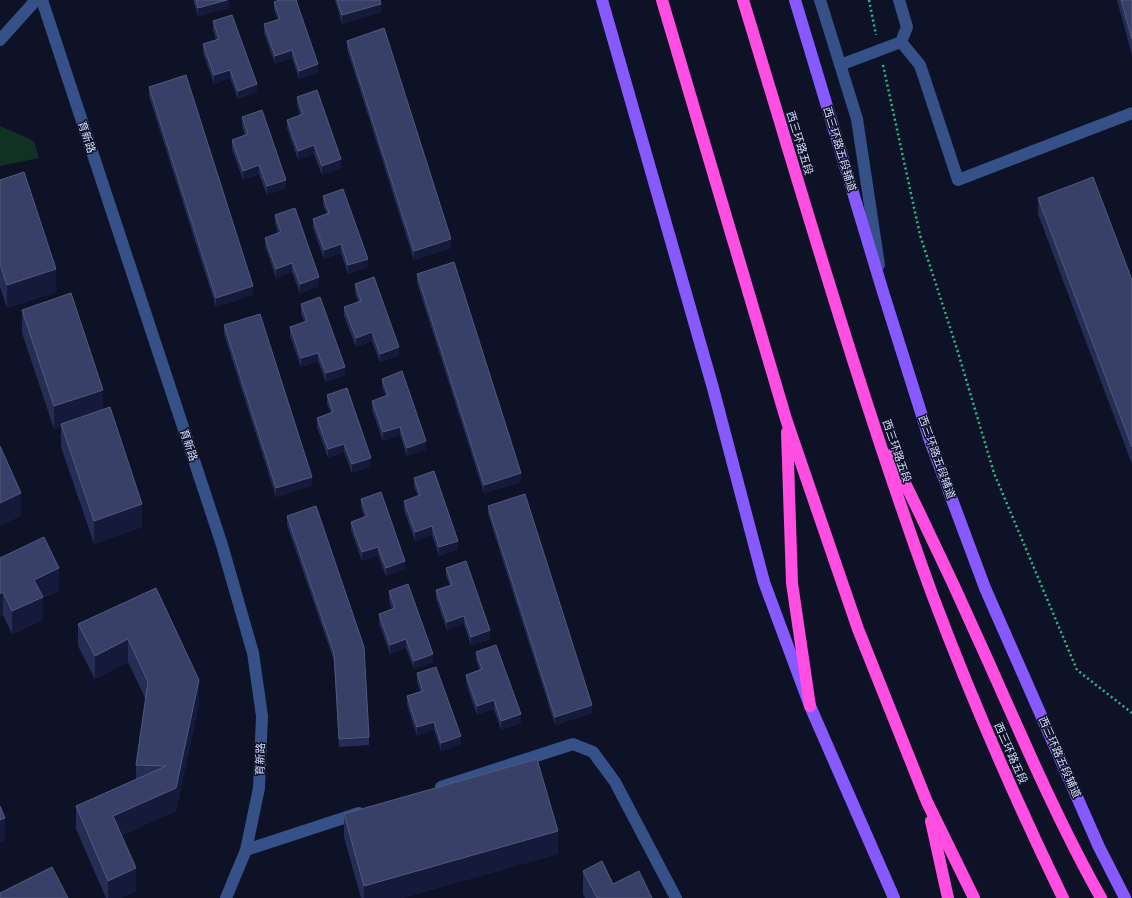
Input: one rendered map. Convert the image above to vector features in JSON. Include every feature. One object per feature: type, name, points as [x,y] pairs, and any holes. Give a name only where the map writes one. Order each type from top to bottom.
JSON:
[{"type":"highway","points":[[662,0],[786,419],[858,629],[927,802],[974,898]]},
{"type":"highway","name":"西三环路五段","points":[[743,0],[869,410],[932,594],[984,726],[1063,898]]},
{"type":"highway","points":[[869,410],[964,609],[1028,751],[1086,871],[1101,898]]},
{"type":"highway","points":[[786,419],[792,583],[810,706]]},
{"type":"highway","points":[[927,802],[948,898]]},
{"type":"main road","points":[[602,0],[713,388],[764,582],[810,706],[894,898]]},
{"type":"main road","name":"西三环路五段辅道","points":[[795,0],[883,292],[929,438],[985,588],[1099,847],[1125,898]]},
{"type":"street","points":[[0,40],[36,0]]},
{"type":"street","name":"育新路","points":[[42,0],[222,545],[253,653],[262,716],[259,788],[246,850],[226,898]]},
{"type":"street","points":[[820,0],[857,119],[883,292]]},
{"type":"street","points":[[840,65],[901,42],[907,27],[899,0]]},
{"type":"street","points":[[901,42],[920,65],[958,180],[1132,113]]},
{"type":"street","points":[[428,791],[573,744],[593,752],[616,782],[676,898]]},
{"type":"street","points":[[246,850],[368,811]]},
{"type":"path","points":[[869,0],[920,236],[957,350],[994,473],[1077,670],[1132,713]]},
{"type":"green space","points":[[0,126],[34,141],[39,158],[0,166]]},
{"type":"building","points":[[196,0],[227,0],[198,8]]},
{"type":"building","points":[[279,0],[296,0],[318,64],[299,71],[292,50],[275,56],[264,24],[280,19],[274,2]]},
{"type":"building","points":[[337,0],[380,0],[381,4],[342,15]]},
{"type":"building","points":[[1121,0],[1132,0],[1132,39]]},
{"type":"building","points":[[232,15],[257,84],[238,91],[230,70],[214,75],[203,44],[219,39],[213,21]]},
{"type":"building","points":[[384,28],[451,239],[414,251],[347,41]]},
{"type":"building","points":[[186,75],[253,286],[216,298],[149,87]]},
{"type":"building","points":[[317,90],[341,159],[322,166],[314,145],[298,151],[287,120],[303,114],[297,97]]},
{"type":"building","points":[[262,110],[286,180],[267,186],[259,165],[243,171],[232,140],[248,134],[242,117]]},
{"type":"building","points":[[24,172],[56,269],[7,285],[0,264],[0,180]]},
{"type":"building","points":[[1093,177],[1132,280],[1132,447],[1038,198]]},
{"type":"building","points":[[343,189],[368,259],[348,265],[341,244],[324,250],[313,219],[329,213],[323,196]]},
{"type":"building","points":[[295,208],[319,277],[300,284],[292,263],[276,269],[265,238],[281,232],[275,215]]},
{"type":"building","points":[[454,262],[521,473],[484,485],[417,274]]},
{"type":"building","points":[[374,277],[399,347],[380,354],[372,332],[356,338],[344,307],[361,301],[355,284]]},
{"type":"building","points":[[71,293],[103,390],[54,406],[22,310]]},
{"type":"building","points":[[320,297],[345,367],[326,373],[318,353],[301,358],[290,327],[307,321],[301,304]]},
{"type":"building","points":[[260,314],[312,477],[276,488],[224,325]]},
{"type":"building","points":[[402,371],[426,441],[407,448],[400,427],[383,432],[372,401],[388,395],[382,379]]},
{"type":"building","points":[[347,388],[371,458],[352,464],[344,444],[328,449],[317,418],[333,412],[327,395]]},
{"type":"building","points":[[110,407],[142,504],[94,521],[61,424]]},
{"type":"building","points":[[0,446],[21,493],[0,503]]},
{"type":"building","points":[[434,471],[458,541],[439,547],[432,526],[415,532],[404,501],[420,495],[414,478]]},
{"type":"building","points":[[381,492],[405,561],[386,568],[378,547],[362,552],[351,522],[367,516],[361,499]]},
{"type":"building","points":[[525,494],[592,705],[555,717],[488,506]]},
{"type":"building","points":[[316,506],[364,647],[369,737],[339,739],[334,653],[287,516]]},
{"type":"building","points":[[44,537],[59,568],[34,580],[43,597],[12,611],[3,592],[0,594],[0,558]]},
{"type":"building","points":[[466,561],[490,630],[471,637],[464,616],[447,622],[436,590],[452,585],[446,568]]},
{"type":"building","points":[[408,584],[433,654],[414,661],[406,639],[390,645],[379,614],[395,608],[389,591]]},
{"type":"building","points":[[156,588],[199,680],[176,788],[113,816],[136,868],[108,881],[76,806],[166,766],[136,765],[148,682],[128,639],[95,656],[78,624]]},
{"type":"building","points":[[496,645],[521,714],[501,721],[494,700],[477,706],[466,675],[482,669],[476,652]]},
{"type":"building","points":[[436,667],[461,736],[441,743],[434,722],[417,727],[407,696],[423,691],[417,673]]},
{"type":"building","points":[[537,759],[558,831],[364,886],[344,814]]},
{"type":"building","points":[[0,806],[5,818],[0,820]]},
{"type":"building","points":[[602,861],[613,884],[639,871],[652,898],[597,898],[583,871]]},
{"type":"building","points":[[52,867],[68,898],[0,898],[0,893]]}]
